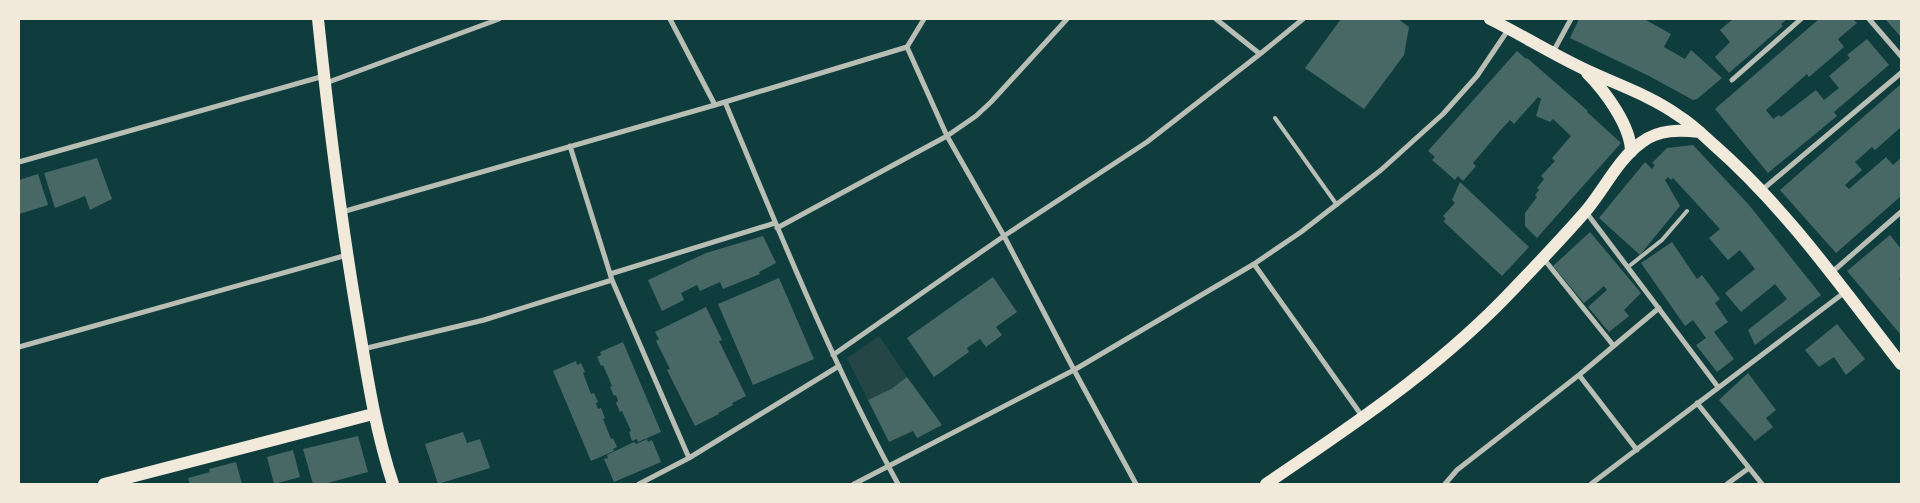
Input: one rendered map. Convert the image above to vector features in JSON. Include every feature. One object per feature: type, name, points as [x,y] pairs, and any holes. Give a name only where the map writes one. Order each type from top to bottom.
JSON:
[{"type":"main road","points":[[318,19],[347,255],[362,349],[373,414],[393,484]]},
{"type":"main road","points":[[1490,19],[1583,69],[1615,82],[1677,114],[1700,132],[1762,190],[1900,359]]},
{"type":"main road","points":[[1583,69],[1597,83],[1618,115],[1631,142],[1631,152]]},
{"type":"main road","points":[[1266,484],[1363,418],[1438,360],[1500,302],[1586,211],[1631,152],[1642,142],[1660,133],[1681,130],[1700,132]]},
{"type":"main road","points":[[104,484],[373,414]]},
{"type":"street","points":[[19,162],[324,80],[499,19]]},
{"type":"street","points":[[670,19],[715,105]]},
{"type":"street","points":[[342,212],[715,105],[907,47],[924,19]]},
{"type":"street","points":[[362,349],[484,320],[611,277],[776,225],[947,136],[976,116],[1067,19]]},
{"type":"street","points":[[1216,19],[1260,54]]},
{"type":"street","points":[[833,355],[1004,236],[1147,142],[1302,19]]},
{"type":"street","points":[[1552,53],[1571,19]]},
{"type":"street","points":[[1732,80],[1801,19]]},
{"type":"street","points":[[1869,19],[1901,56]]},
{"type":"street","points":[[854,484],[1074,370],[1254,264],[1337,205],[1381,170],[1443,114],[1477,76],[1509,28]]},
{"type":"street","points":[[907,47],[947,136],[1004,236],[1136,484]]},
{"type":"street","points":[[1762,190],[1901,73]]},
{"type":"street","points":[[725,102],[833,355],[898,484]]},
{"type":"street","points":[[570,146],[611,277],[689,458]]},
{"type":"street","points":[[1586,211],[1718,388]]},
{"type":"street","points":[[1831,273],[1901,212]]},
{"type":"street","points":[[19,347],[347,255]]},
{"type":"street","points":[[1542,258],[1613,345]]},
{"type":"street","points":[[1254,264],[1363,418]]},
{"type":"street","points":[[1591,484],[1846,292]]},
{"type":"street","points":[[1445,484],[1457,470],[1579,375],[1658,308]]},
{"type":"street","points":[[639,484],[689,458],[839,366]]},
{"type":"street","points":[[1579,375],[1637,450]]},
{"type":"street","points":[[1697,403],[1762,484]]},
{"type":"street","points":[[1727,484],[1749,468]]},
{"type":"lane","points":[[1274,118],[1337,205]]},
{"type":"lane","points":[[1628,267],[1662,240],[1687,211]]},
{"type":"shaded area","points":[[879,336],[907,377],[891,389],[868,400],[847,358]]},
{"type":"building","points":[[1341,19],[1398,19],[1409,27],[1404,55],[1364,109],[1305,68]]},
{"type":"building","points":[[1579,19],[1644,19],[1671,34],[1664,47],[1685,59],[1691,50],[1722,78],[1697,99],[1693,100],[1649,76],[1570,38]]},
{"type":"building","points":[[1733,19],[1787,19],[1781,24],[1783,26],[1729,73],[1715,57],[1730,42],[1720,30]]},
{"type":"building","points":[[1819,19],[1853,19],[1857,23],[1838,39],[1844,47],[1809,77],[1807,74],[1766,110],[1773,119],[1779,115],[1781,117],[1816,90],[1824,100],[1839,88],[1829,76],[1850,58],[1847,55],[1867,39],[1889,65],[1834,112],[1837,116],[1768,173],[1715,109]]},
{"type":"building","points":[[1901,19],[1901,37],[1886,20]]},
{"type":"building","points":[[1517,51],[1588,111],[1621,143],[1537,238],[1525,226],[1525,213],[1537,197],[1535,195],[1539,190],[1537,188],[1544,179],[1541,176],[1555,161],[1552,158],[1571,136],[1553,119],[1550,122],[1536,116],[1541,99],[1538,97],[1514,124],[1510,120],[1473,163],[1476,166],[1463,181],[1458,176],[1455,180],[1432,160],[1435,157],[1428,151]]},
{"type":"building","points":[[1901,84],[1901,127],[1875,150],[1872,147],[1855,162],[1862,170],[1845,185],[1849,189],[1886,157],[1893,165],[1901,158],[1901,196],[1836,253],[1780,190]]},
{"type":"building","points":[[1693,145],[1749,205],[1821,295],[1755,345],[1748,330],[1787,299],[1775,284],[1741,312],[1725,293],[1755,269],[1740,250],[1728,260],[1709,238],[1720,229],[1673,178],[1671,180],[1668,177],[1665,180],[1680,206],[1640,255],[1599,218],[1645,162],[1652,169],[1655,165],[1652,163],[1667,148]]},
{"type":"building","points":[[97,158],[112,199],[90,210],[85,196],[55,208],[44,173]]},
{"type":"building","points":[[38,174],[48,205],[19,214],[19,180]]},
{"type":"building","points":[[1460,182],[1529,247],[1502,276],[1443,221],[1446,219],[1443,216],[1455,203],[1452,200]]},
{"type":"building","points":[[1590,232],[1641,293],[1624,310],[1629,316],[1609,332],[1588,307],[1607,290],[1604,286],[1584,303],[1553,266]]},
{"type":"building","points":[[1890,235],[1901,249],[1901,277],[1899,279],[1901,281],[1901,335],[1847,271]]},
{"type":"building","points":[[763,236],[776,263],[759,272],[760,274],[723,289],[720,282],[700,291],[697,285],[681,293],[684,300],[662,311],[648,280],[706,253]]},
{"type":"building","points":[[1672,242],[1697,279],[1702,275],[1720,299],[1715,303],[1728,322],[1714,332],[1734,359],[1717,372],[1696,345],[1706,338],[1693,320],[1685,326],[1641,263]]},
{"type":"building","points":[[993,277],[1017,312],[996,327],[1002,335],[986,347],[980,339],[967,348],[969,352],[934,377],[907,338]]},
{"type":"building","points":[[779,278],[814,359],[753,385],[718,304]]},
{"type":"building","points":[[706,307],[722,340],[719,341],[746,396],[732,403],[733,405],[719,414],[695,426],[667,370],[670,369],[656,341],[659,339],[655,332]]},
{"type":"building","points":[[1837,324],[1865,359],[1846,375],[1834,357],[1819,367],[1805,350]]},
{"type":"building","points":[[623,342],[661,432],[638,442],[637,439],[632,441],[629,432],[631,431],[622,411],[620,412],[616,403],[618,401],[616,395],[614,396],[603,365],[601,366],[597,357],[601,355],[600,352]]},
{"type":"building","points":[[576,361],[577,365],[581,363],[591,394],[594,393],[598,402],[596,403],[598,409],[601,408],[611,439],[613,438],[617,447],[613,449],[614,451],[591,461],[553,371]]},
{"type":"building","points":[[1748,373],[1776,410],[1766,418],[1773,427],[1755,441],[1719,400]]},
{"type":"building","points":[[907,377],[942,425],[917,438],[913,431],[889,442],[868,400],[891,389]]},
{"type":"building","points":[[463,432],[467,443],[480,439],[490,468],[438,484],[425,444]]},
{"type":"building","points":[[358,436],[368,472],[324,484],[313,484],[303,449]]},
{"type":"building","points":[[647,439],[648,442],[652,440],[661,462],[614,482],[604,459],[608,458],[607,455],[634,442],[636,444]]},
{"type":"building","points":[[293,450],[300,477],[274,484],[267,457]]},
{"type":"building","points":[[236,462],[242,484],[190,484],[188,478],[210,472],[209,469]]}]
